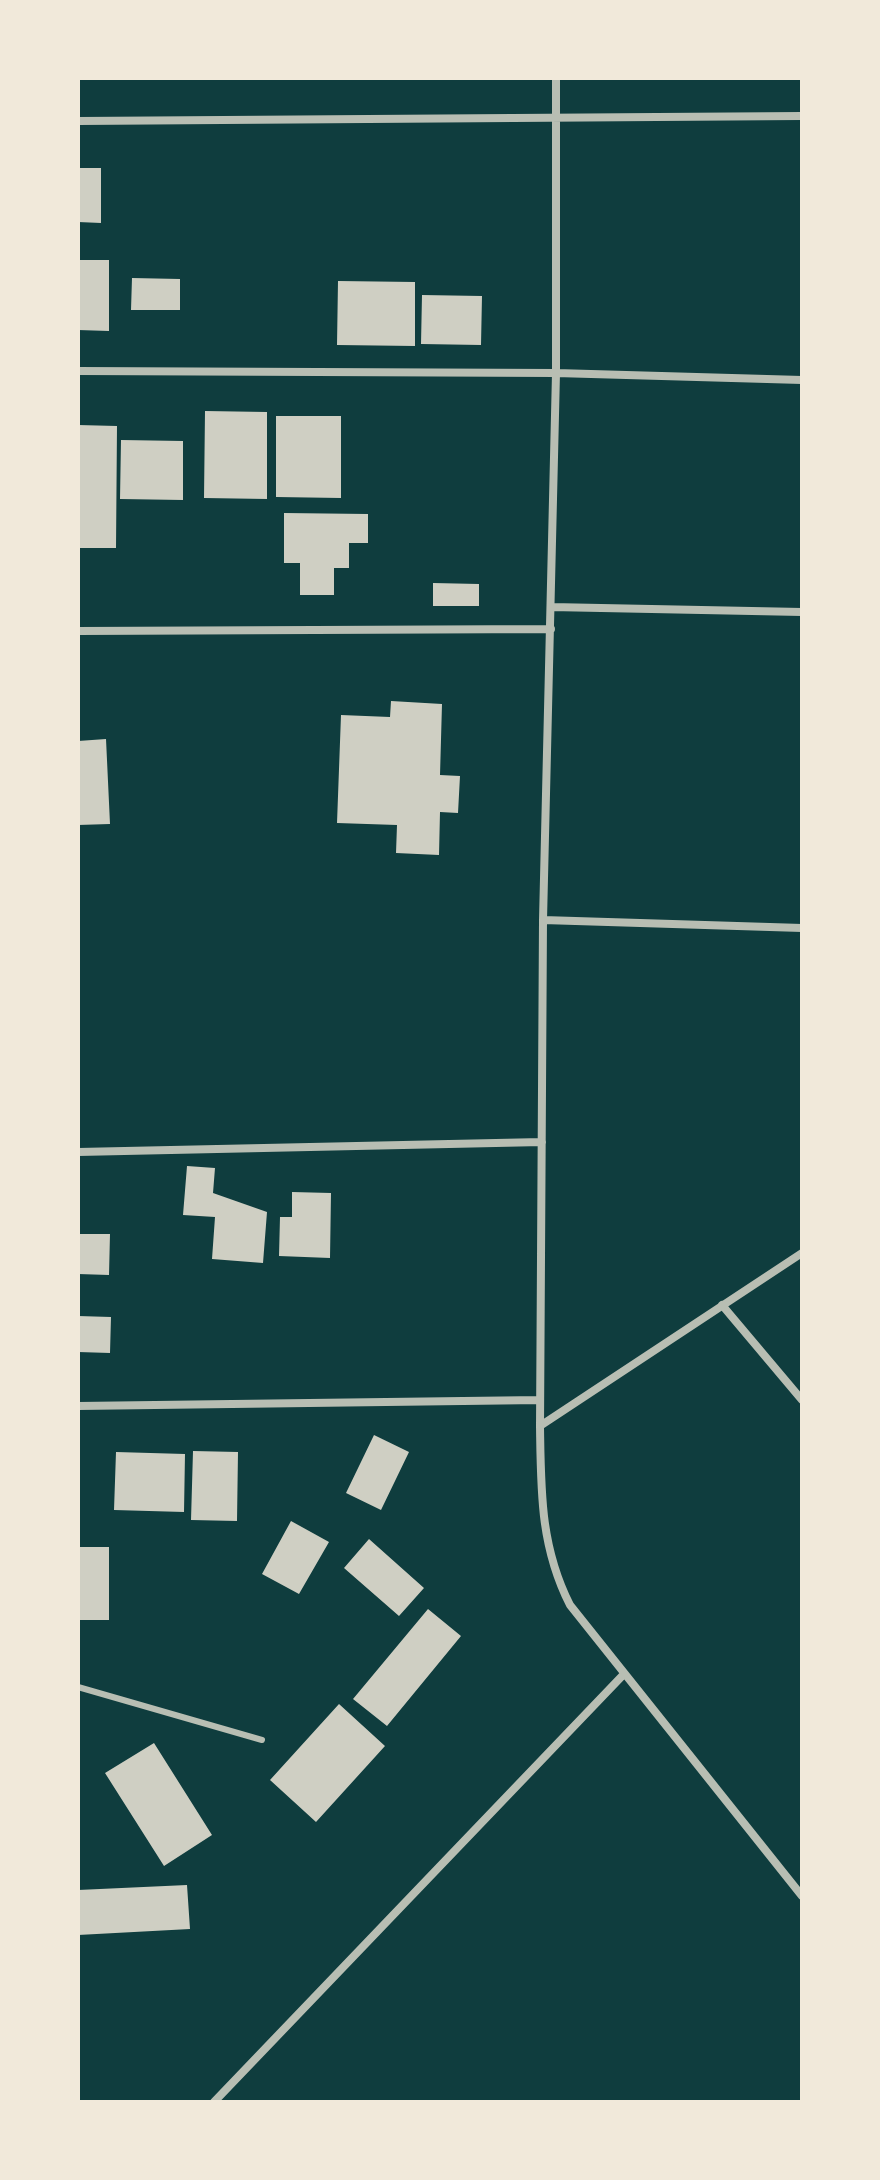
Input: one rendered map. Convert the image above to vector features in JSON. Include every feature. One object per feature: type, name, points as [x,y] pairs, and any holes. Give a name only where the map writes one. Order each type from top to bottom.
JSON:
[{"type":"street","points":[[556,78],[556,373],[543,920],[541,1509],[558,1581],[570,1605],[802,1896]]},
{"type":"street","points":[[78,121],[802,116]]},
{"type":"street","points":[[78,371],[556,373],[802,380]]},
{"type":"street","points":[[551,607],[802,612]]},
{"type":"street","points":[[78,631],[551,629]]},
{"type":"street","points":[[543,920],[802,928]]},
{"type":"street","points":[[78,1152],[542,1142]]},
{"type":"street","points":[[540,1426],[802,1253]]},
{"type":"street","points":[[722,1305],[802,1400]]},
{"type":"street","points":[[78,1406],[540,1400]]},
{"type":"street","points":[[214,2102],[624,1674]]},
{"type":"lane","points":[[78,1687],[262,1740]]},
{"type":"building","points":[[78,168],[101,168],[101,223],[78,222]]},
{"type":"building","points":[[78,260],[109,260],[109,331],[78,330]]},
{"type":"building","points":[[132,278],[180,279],[180,310],[131,310]]},
{"type":"building","points":[[338,281],[415,282],[415,346],[337,345]]},
{"type":"building","points":[[422,295],[482,296],[481,345],[421,344]]},
{"type":"building","points":[[205,411],[267,412],[267,499],[204,498]]},
{"type":"building","points":[[276,416],[341,416],[341,498],[276,497]]},
{"type":"building","points":[[78,425],[117,426],[116,548],[78,548]]},
{"type":"building","points":[[121,440],[183,441],[183,500],[120,499]]},
{"type":"building","points":[[284,513],[368,514],[368,543],[349,543],[349,568],[334,568],[334,595],[300,595],[300,563],[284,563]]},
{"type":"building","points":[[433,583],[479,584],[479,606],[433,606]]},
{"type":"building","points":[[391,701],[442,704],[440,775],[460,776],[458,813],[440,812],[439,855],[396,853],[397,825],[337,823],[341,715],[390,717]]},
{"type":"building","points":[[106,739],[110,824],[78,825],[78,741]]},
{"type":"building","points":[[187,1166],[215,1168],[213,1193],[267,1212],[263,1263],[212,1259],[215,1217],[183,1215]]},
{"type":"building","points":[[292,1192],[331,1193],[330,1258],[279,1256],[280,1217],[292,1217]]},
{"type":"building","points":[[78,1234],[110,1234],[109,1275],[78,1274]]},
{"type":"building","points":[[78,1316],[111,1317],[110,1353],[78,1352]]},
{"type":"building","points":[[374,1435],[409,1452],[381,1510],[346,1493]]},
{"type":"building","points":[[193,1451],[238,1452],[237,1521],[191,1520]]},
{"type":"building","points":[[116,1452],[185,1454],[184,1512],[114,1510]]},
{"type":"building","points":[[291,1521],[329,1542],[299,1594],[262,1574]]},
{"type":"building","points":[[369,1539],[424,1588],[399,1616],[344,1568]]},
{"type":"building","points":[[78,1547],[109,1547],[109,1620],[78,1620]]},
{"type":"building","points":[[428,1609],[461,1636],[387,1726],[353,1699]]},
{"type":"building","points":[[339,1704],[385,1746],[316,1822],[270,1780]]},
{"type":"building","points":[[154,1743],[212,1835],[164,1866],[105,1773]]},
{"type":"building","points":[[187,1885],[190,1929],[78,1935],[78,1890]]}]
